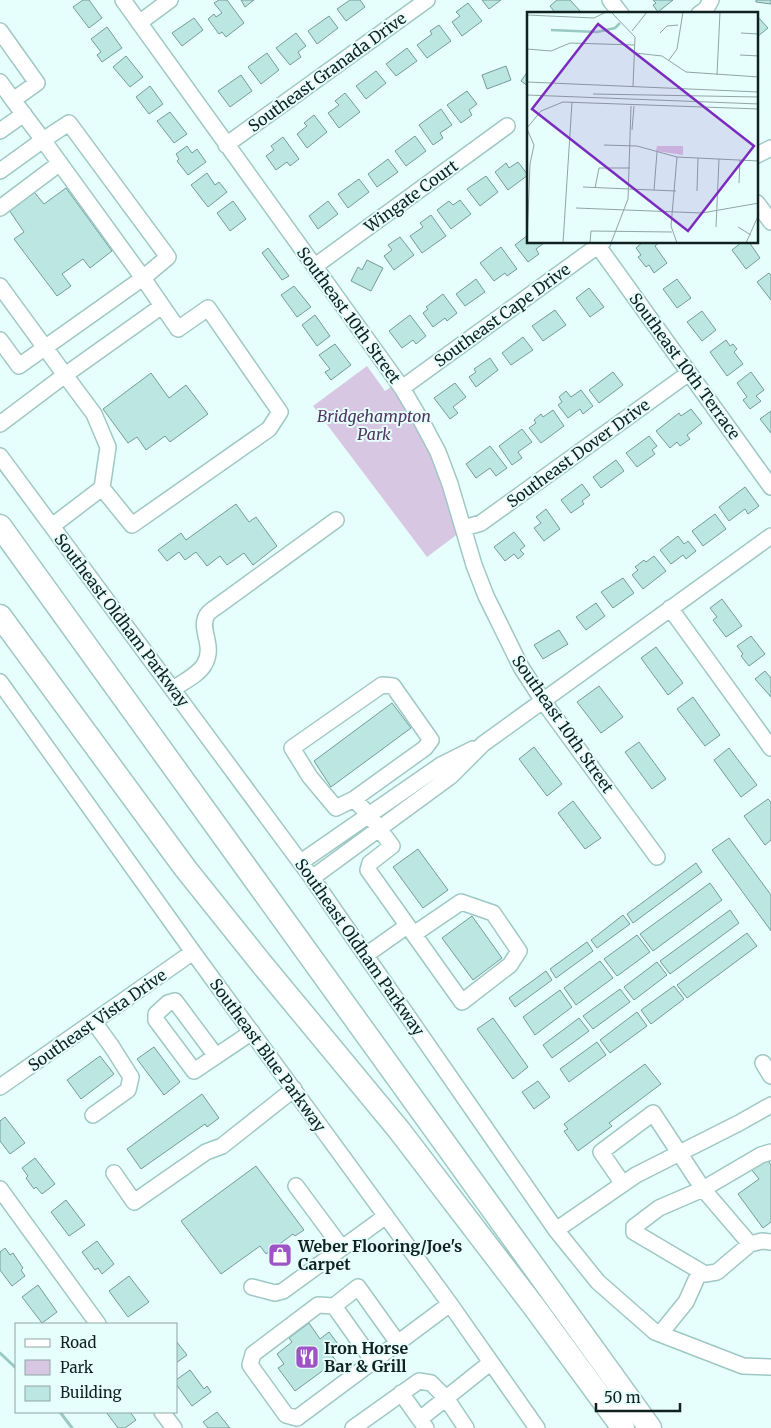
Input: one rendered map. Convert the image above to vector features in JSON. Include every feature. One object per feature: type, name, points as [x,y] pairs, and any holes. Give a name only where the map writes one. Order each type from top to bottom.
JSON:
[{"type":"highway","points":[[0,526],[650,1428]]},
{"type":"highway","points":[[0,616],[185,868],[399,1130],[535,1308],[623,1428]]},
{"type":"street","name":"Southeast 10th Street","points":[[123,0],[402,388],[438,452],[450,484],[474,565],[496,620],[521,667],[542,701],[657,857]]},
{"type":"street","points":[[139,23],[170,0]]},
{"type":"street","name":"Southeast Granada Drive","points":[[226,145],[427,0]]},
{"type":"street","points":[[610,0],[619,12]]},
{"type":"street","points":[[702,12],[706,9],[711,0]]},
{"type":"street","points":[[0,31],[37,83],[13,100]]},
{"type":"street","points":[[0,82],[178,329],[208,308],[280,412],[269,429],[132,526],[102,488]]},
{"type":"street","points":[[0,131],[24,114]]},
{"type":"street","points":[[0,171],[69,124],[168,257],[46,348],[18,366],[0,340]]},
{"type":"street","name":"Wingate Court","points":[[315,266],[507,126]]},
{"type":"street","points":[[758,154],[771,148]]},
{"type":"street","points":[[0,208],[60,163]]},
{"type":"street","points":[[758,204],[771,222]]},
{"type":"street","name":"Southeast 10th Terrace","points":[[600,244],[771,488]]},
{"type":"street","name":"Southeast Cape Drive","points":[[402,388],[600,244]]},
{"type":"street","points":[[0,286],[94,414],[108,447],[102,488],[52,526]]},
{"type":"street","points":[[0,424],[162,306]]},
{"type":"street","name":"Southeast Dover Drive","points":[[464,528],[482,522],[689,373]]},
{"type":"street","name":"Southeast Oldham Parkway","points":[[0,456],[301,862],[556,1230],[598,1282],[660,1334],[743,1366],[771,1367]]},
{"type":"street","points":[[173,689],[199,671],[209,656],[209,645],[204,624],[207,615],[218,604],[336,520]]},
{"type":"street","points":[[312,878],[451,776],[483,744],[771,536]]},
{"type":"street","points":[[670,608],[771,748]]},
{"type":"street","name":"Southeast Blue Parkway","points":[[0,682],[450,1304],[531,1426]]},
{"type":"street","points":[[382,685],[393,686],[431,740],[424,748],[354,799],[336,808],[310,777],[292,748],[382,685]]},
{"type":"street","points":[[301,862],[441,764],[483,744]]},
{"type":"street","points":[[354,799],[369,814],[392,846],[370,863],[368,870],[411,930],[462,1002],[510,965],[518,951],[493,913],[461,902],[411,930],[366,955]]},
{"type":"street","name":"Southeast Vista Drive","points":[[0,1087],[194,952]]},
{"type":"street","points":[[93,1115],[128,1090],[131,1077],[112,1046],[94,1022]]},
{"type":"street","points":[[216,1056],[252,1032]]},
{"type":"street","points":[[114,1173],[134,1202],[206,1152],[222,1146],[294,1089]]},
{"type":"street","points":[[556,1230],[636,1175],[771,1105]]},
{"type":"street","points":[[623,1184],[601,1152],[653,1113],[703,1189],[750,1244]]},
{"type":"street","points":[[771,1152],[761,1155],[703,1189],[659,1208],[634,1227],[634,1232],[705,1274],[717,1272],[750,1244],[762,1240],[771,1242]]},
{"type":"street","points":[[296,1186],[342,1248]]},
{"type":"street","points":[[0,1189],[97,1323]]},
{"type":"street","points":[[252,1287],[274,1293],[283,1291],[386,1216]]},
{"type":"street","points":[[660,1334],[686,1302],[700,1271]]},
{"type":"street","points":[[398,1343],[358,1287],[334,1306],[318,1305],[253,1354],[250,1365],[286,1415],[297,1418],[373,1361],[398,1343],[450,1304]]},
{"type":"street","points":[[334,1306],[373,1361]]},
{"type":"street","points":[[401,1393],[423,1424],[446,1398],[490,1363]]},
{"type":"street","points":[[353,1428],[419,1381],[431,1383],[446,1398],[466,1428]]},
{"type":"street","points":[[163,1413],[174,1428]]},
{"type":"green space","name":"Bridgehampton Park","points":[[367,366],[385,391],[391,387],[405,406],[433,458],[459,533],[427,557],[313,406]]},
{"type":"building","points":[[83,0],[89,0],[102,18],[89,28],[73,7]]},
{"type":"building","points":[[219,0],[227,0],[244,23],[226,37],[222,32],[219,34],[208,19],[214,14],[216,17],[222,13],[214,3]]},
{"type":"building","points":[[241,0],[254,0],[245,7]]},
{"type":"building","points":[[350,0],[360,0],[365,7],[346,21],[337,9]]},
{"type":"building","points":[[482,0],[501,0],[489,9]]},
{"type":"building","points":[[557,0],[570,0],[581,12],[554,12],[550,6]]},
{"type":"building","points":[[653,0],[673,0],[658,12],[653,5],[656,3]]},
{"type":"building","points":[[756,0],[771,0],[771,4],[756,2]]},
{"type":"building","points":[[468,3],[482,21],[462,36],[452,22],[460,16],[456,12]]},
{"type":"building","points":[[329,16],[338,28],[317,44],[308,31]]},
{"type":"building","points":[[758,17],[768,28],[758,36]]},
{"type":"building","points":[[194,18],[203,30],[182,46],[172,33]]},
{"type":"building","points":[[439,25],[451,41],[427,58],[417,45],[432,34],[430,31]]},
{"type":"building","points":[[107,27],[122,48],[102,62],[97,55],[101,52],[91,39]]},
{"type":"building","points":[[296,33],[306,46],[298,52],[301,57],[290,65],[276,48]]},
{"type":"building","points":[[407,48],[417,61],[396,76],[386,64]]},
{"type":"building","points":[[267,53],[279,70],[261,84],[248,67]]},
{"type":"building","points":[[126,56],[143,77],[130,87],[113,67]]},
{"type":"building","points":[[506,66],[511,80],[487,89],[482,75]]},
{"type":"building","points":[[376,71],[386,83],[366,99],[356,86]]},
{"type":"building","points":[[527,72],[527,85],[521,81]]},
{"type":"building","points":[[241,75],[252,91],[230,107],[218,91]]},
{"type":"building","points":[[150,86],[163,104],[149,114],[136,97]]},
{"type":"building","points":[[467,91],[477,104],[469,110],[472,115],[461,123],[447,105]]},
{"type":"building","points":[[345,93],[360,112],[339,128],[328,113],[339,105],[335,101]]},
{"type":"building","points":[[441,109],[452,125],[440,133],[443,138],[433,145],[419,125]]},
{"type":"building","points":[[170,112],[187,134],[174,143],[157,121]]},
{"type":"building","points":[[314,115],[327,132],[307,148],[297,134],[307,126],[304,123]]},
{"type":"building","points":[[415,136],[426,151],[406,166],[395,151]]},
{"type":"building","points":[[283,137],[299,159],[290,166],[287,162],[276,170],[266,156],[274,150],[271,146]]},
{"type":"building","points":[[187,146],[192,153],[197,149],[206,162],[188,175],[177,161],[179,159],[176,154]]},
{"type":"building","points":[[388,159],[398,172],[377,187],[368,174]]},
{"type":"building","points":[[518,162],[527,176],[508,190],[495,172],[506,163],[509,168]]},
{"type":"building","points":[[207,173],[215,185],[219,182],[227,192],[208,207],[191,185]]},
{"type":"building","points":[[486,176],[498,192],[480,206],[467,189]]},
{"type":"building","points":[[359,179],[369,192],[348,208],[338,194]]},
{"type":"building","points":[[66,188],[112,251],[90,268],[83,259],[62,274],[71,286],[57,296],[14,239],[24,232],[9,210],[34,192],[44,204]]},
{"type":"building","points":[[460,200],[471,214],[451,229],[437,210],[449,201],[453,205]]},
{"type":"building","points":[[233,201],[246,219],[230,231],[217,213]]},
{"type":"building","points":[[328,201],[338,214],[318,229],[309,216]]},
{"type":"building","points":[[431,215],[446,236],[422,253],[410,236],[423,227],[420,223]]},
{"type":"building","points":[[527,236],[527,244],[543,244],[536,249],[539,254],[528,262],[515,245]]},
{"type":"building","points":[[400,237],[414,255],[394,270],[384,256],[392,250],[388,245]]},
{"type":"building","points":[[641,244],[658,244],[655,246],[667,263],[654,273],[649,265],[646,267],[638,257],[641,255],[636,248]]},
{"type":"building","points":[[740,244],[750,244],[760,258],[746,269],[732,250]]},
{"type":"building","points":[[501,247],[517,269],[507,276],[505,273],[494,281],[480,263]]},
{"type":"building","points":[[268,248],[289,276],[282,280],[262,253]]},
{"type":"building","points":[[367,260],[383,268],[371,291],[351,281],[358,267],[362,270]]},
{"type":"building","points":[[769,273],[771,275],[771,300],[757,282]]},
{"type":"building","points":[[476,279],[485,292],[465,306],[456,294]]},
{"type":"building","points":[[677,279],[691,298],[677,308],[663,289]]},
{"type":"building","points":[[294,286],[311,307],[297,317],[281,295]]},
{"type":"building","points":[[589,288],[604,307],[590,317],[576,298]]},
{"type":"building","points":[[443,294],[457,313],[447,321],[445,318],[433,327],[423,313],[428,309],[426,307]]},
{"type":"building","points":[[555,310],[566,325],[543,341],[532,326]]},
{"type":"building","points":[[702,311],[716,330],[702,341],[687,322]]},
{"type":"building","points":[[315,315],[330,336],[317,346],[302,325]]},
{"type":"building","points":[[410,315],[426,336],[416,344],[413,340],[402,348],[389,331]]},
{"type":"building","points":[[523,337],[533,350],[511,365],[502,353]]},
{"type":"building","points":[[726,340],[730,346],[733,344],[737,349],[734,352],[743,364],[727,376],[710,352]]},
{"type":"building","points":[[335,344],[351,365],[331,380],[325,372],[330,369],[319,355]]},
{"type":"building","points":[[490,358],[498,370],[476,387],[469,377],[476,372],[474,369]]},
{"type":"building","points":[[613,372],[623,385],[599,403],[589,390]]},
{"type":"building","points":[[751,372],[764,390],[756,396],[761,401],[750,409],[743,400],[747,397],[737,383]]},
{"type":"building","points":[[151,373],[169,398],[186,385],[208,414],[170,442],[165,436],[146,450],[137,437],[128,443],[103,409]]},
{"type":"building","points":[[455,383],[466,397],[453,407],[458,413],[450,419],[434,398]]},
{"type":"building","points":[[581,390],[593,406],[583,414],[580,409],[568,418],[558,405],[562,402],[559,397],[566,391],[571,397]]},
{"type":"building","points":[[691,409],[702,423],[687,435],[690,439],[680,446],[677,442],[670,448],[656,431],[679,413],[681,416]]},
{"type":"building","points":[[553,410],[564,426],[541,443],[529,428],[536,423],[534,420],[541,414],[543,417]]},
{"type":"building","points":[[771,411],[771,433],[760,419]]},
{"type":"building","points":[[522,429],[532,442],[518,452],[522,458],[512,465],[499,446]]},
{"type":"building","points":[[649,436],[657,446],[652,450],[655,454],[637,467],[626,453]]},
{"type":"building","points":[[490,446],[507,468],[496,476],[490,468],[476,478],[466,464]]},
{"type":"building","points":[[616,460],[624,471],[601,488],[593,477]]},
{"type":"building","points":[[582,484],[590,495],[582,501],[584,504],[571,513],[561,500]]},
{"type":"building","points":[[745,487],[759,506],[748,514],[745,509],[729,521],[719,507]]},
{"type":"building","points":[[236,504],[249,522],[256,517],[277,546],[253,565],[244,553],[227,565],[220,556],[207,566],[196,552],[185,560],[179,552],[167,561],[158,550],[181,533],[186,540]]},
{"type":"building","points":[[546,509],[560,529],[544,541],[534,528],[541,523],[536,517]]},
{"type":"building","points":[[715,514],[726,529],[703,546],[692,531]]},
{"type":"building","points":[[514,532],[525,546],[520,550],[524,554],[518,559],[514,554],[505,561],[494,547]]},
{"type":"building","points":[[678,536],[684,544],[688,541],[696,551],[686,559],[683,555],[671,564],[660,550]]},
{"type":"building","points":[[654,556],[666,571],[643,589],[632,575],[638,570],[635,567],[644,560],[646,562]]},
{"type":"building","points":[[623,578],[634,593],[613,608],[601,592]]},
{"type":"building","points":[[722,599],[742,626],[726,637],[713,620],[717,617],[710,608]]},
{"type":"building","points":[[596,603],[605,616],[586,630],[576,617]]},
{"type":"building","points":[[559,630],[568,644],[543,659],[534,645]]},
{"type":"building","points":[[751,636],[765,654],[749,666],[741,656],[743,654],[737,646]]},
{"type":"building","points":[[656,647],[683,683],[668,695],[641,658]]},
{"type":"building","points":[[765,671],[771,678],[771,697],[755,679]]},
{"type":"building","points":[[599,686],[623,717],[601,733],[577,702]]},
{"type":"building","points":[[693,697],[720,735],[705,746],[677,709]]},
{"type":"building","points":[[392,703],[411,728],[331,787],[314,761]]},
{"type":"building","points":[[639,742],[666,779],[652,789],[625,752]]},
{"type":"building","points":[[534,747],[562,784],[547,796],[519,759]]},
{"type":"building","points":[[729,748],[757,785],[741,797],[714,760]]},
{"type":"building","points":[[768,799],[771,802],[771,840],[765,845],[744,816]]},
{"type":"building","points":[[573,801],[601,838],[585,849],[558,813]]},
{"type":"building","points":[[729,838],[771,895],[771,931],[712,850]]},
{"type":"building","points":[[418,849],[448,890],[423,908],[393,867]]},
{"type":"building","points":[[696,863],[702,872],[633,923],[627,914]]},
{"type":"building","points":[[710,883],[722,900],[653,951],[640,934]]},
{"type":"building","points":[[730,910],[739,923],[670,974],[660,961]]},
{"type":"building","points":[[623,915],[630,924],[597,948],[591,940]]},
{"type":"building","points":[[472,916],[502,958],[473,980],[442,938]]},
{"type":"building","points":[[747,933],[757,946],[687,998],[677,985]]},
{"type":"building","points":[[637,935],[650,952],[617,976],[604,959]]},
{"type":"building","points":[[587,942],[593,951],[556,978],[550,969]]},
{"type":"building","points":[[600,961],[613,978],[576,1005],[564,988]]},
{"type":"building","points":[[657,962],[667,975],[634,1000],[624,987]]},
{"type":"building","points":[[546,971],[552,980],[515,1007],[509,998]]},
{"type":"building","points":[[674,986],[684,999],[651,1024],[641,1010]]},
{"type":"building","points":[[620,989],[630,1002],[593,1029],[583,1016]]},
{"type":"building","points":[[560,990],[572,1007],[535,1035],[523,1017]]},
{"type":"building","points":[[637,1012],[647,1026],[610,1053],[600,1040]]},
{"type":"building","points":[[493,1018],[528,1067],[513,1079],[477,1029]]},
{"type":"building","points":[[579,1018],[589,1031],[552,1058],[543,1045]]},
{"type":"building","points":[[597,1042],[606,1055],[569,1082],[560,1069]]},
{"type":"building","points":[[154,1047],[180,1082],[164,1095],[137,1059]]},
{"type":"building","points":[[100,1056],[114,1074],[81,1099],[67,1080]]},
{"type":"building","points":[[645,1064],[661,1084],[609,1123],[612,1126],[578,1151],[564,1131],[568,1129],[564,1124]]},
{"type":"building","points":[[538,1081],[550,1097],[534,1109],[522,1092]]},
{"type":"building","points":[[202,1094],[219,1118],[207,1127],[205,1124],[141,1169],[127,1149]]},
{"type":"building","points":[[5,1117],[25,1143],[10,1154],[0,1141],[0,1121]]},
{"type":"building","points":[[35,1158],[55,1184],[42,1194],[36,1187],[34,1189],[22,1168]]},
{"type":"building","points":[[766,1158],[771,1165],[771,1222],[763,1228],[738,1194],[759,1179],[751,1169]]},
{"type":"building","points":[[256,1166],[304,1230],[295,1236],[293,1234],[266,1254],[260,1246],[221,1274],[181,1221]]},
{"type":"building","points":[[66,1200],[85,1225],[69,1236],[51,1212]]},
{"type":"building","points":[[97,1241],[114,1264],[102,1274],[98,1268],[95,1270],[82,1252]]},
{"type":"building","points":[[5,1248],[10,1255],[13,1253],[23,1268],[21,1270],[25,1276],[12,1286],[0,1270],[0,1252]]},
{"type":"building","points":[[129,1276],[149,1302],[128,1317],[109,1291]]},
{"type":"building","points":[[38,1285],[57,1312],[42,1323],[22,1297]]},
{"type":"building","name":"Iron Horse Bar & Grill","points":[[309,1323],[320,1339],[329,1332],[338,1344],[329,1351],[336,1361],[295,1391],[278,1368],[284,1364],[277,1354],[292,1342],[289,1338]]},
{"type":"building","points":[[178,1344],[187,1355],[178,1362]]},
{"type":"building","points":[[190,1370],[204,1389],[207,1386],[211,1392],[192,1406],[178,1387],[178,1379]]},
{"type":"building","points":[[217,1412],[230,1428],[208,1428],[203,1422]]},
{"type":"building","points":[[107,1413],[131,1413],[136,1420],[125,1428],[118,1428]]},
{"type":"waterway","points":[[0,1353],[15,1367]]},
{"type":"waterway","points":[[61,1413],[72,1428]]},
{"type":"place","name":"Weber Flooring/Joe's Carpet","points":[[280,1255]]},
{"type":"place","name":"Iron Horse Bar & Grill","points":[[307,1357]]}]
